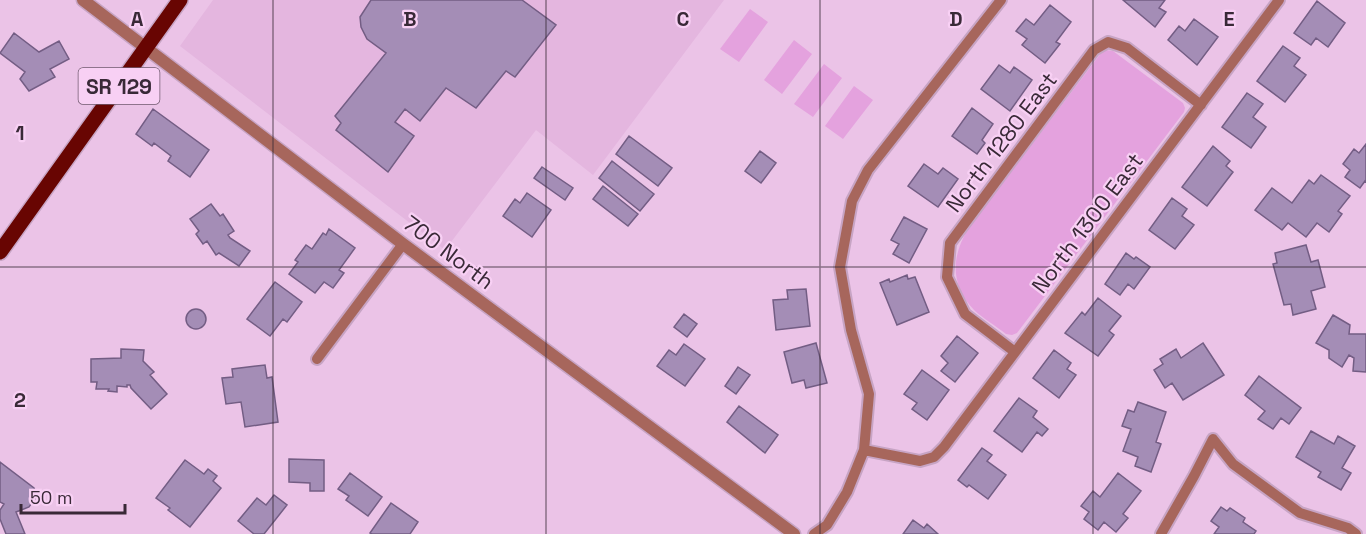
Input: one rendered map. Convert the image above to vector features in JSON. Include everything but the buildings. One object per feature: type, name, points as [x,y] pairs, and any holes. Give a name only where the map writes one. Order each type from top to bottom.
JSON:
[{"type":"main road","name":"SR 129","points":[[0,252],[180,0]]},
{"type":"street","name":"700 North","points":[[83,0],[403,244],[794,534]]},
{"type":"street","points":[[814,534],[826,525],[847,492],[864,450],[868,394],[851,330],[840,267],[852,201],[868,170],[1001,0]]},
{"type":"street","name":"North 1300 East","points":[[864,450],[920,460],[934,457],[944,447],[1280,0]]},
{"type":"street","name":"North 1280 East","points":[[1015,352],[965,314],[947,277],[951,243],[1094,50],[1108,42],[1127,48],[1201,105]]},
{"type":"street","points":[[317,359],[403,244]]},
{"type":"street","points":[[1161,534],[1213,439],[1233,464],[1300,513],[1348,528],[1356,534]]},
{"type":"shaded area","points":[[213,0],[724,0],[593,175],[536,130],[445,250],[180,46]]},
{"type":"shaded area","points":[[750,9],[768,22],[739,62],[720,49]]},
{"type":"shaded area","points":[[794,40],[812,54],[782,94],[764,80]]},
{"type":"shaded area","points":[[1106,50],[1113,51],[1183,103],[1184,112],[1017,333],[1006,334],[975,311],[961,292],[956,271],[958,250],[968,229],[1101,53]]},
{"type":"shaded area","points":[[824,64],[842,78],[813,117],[794,104]]},
{"type":"shaded area","points":[[854,86],[873,100],[843,139],[825,126]]}]
